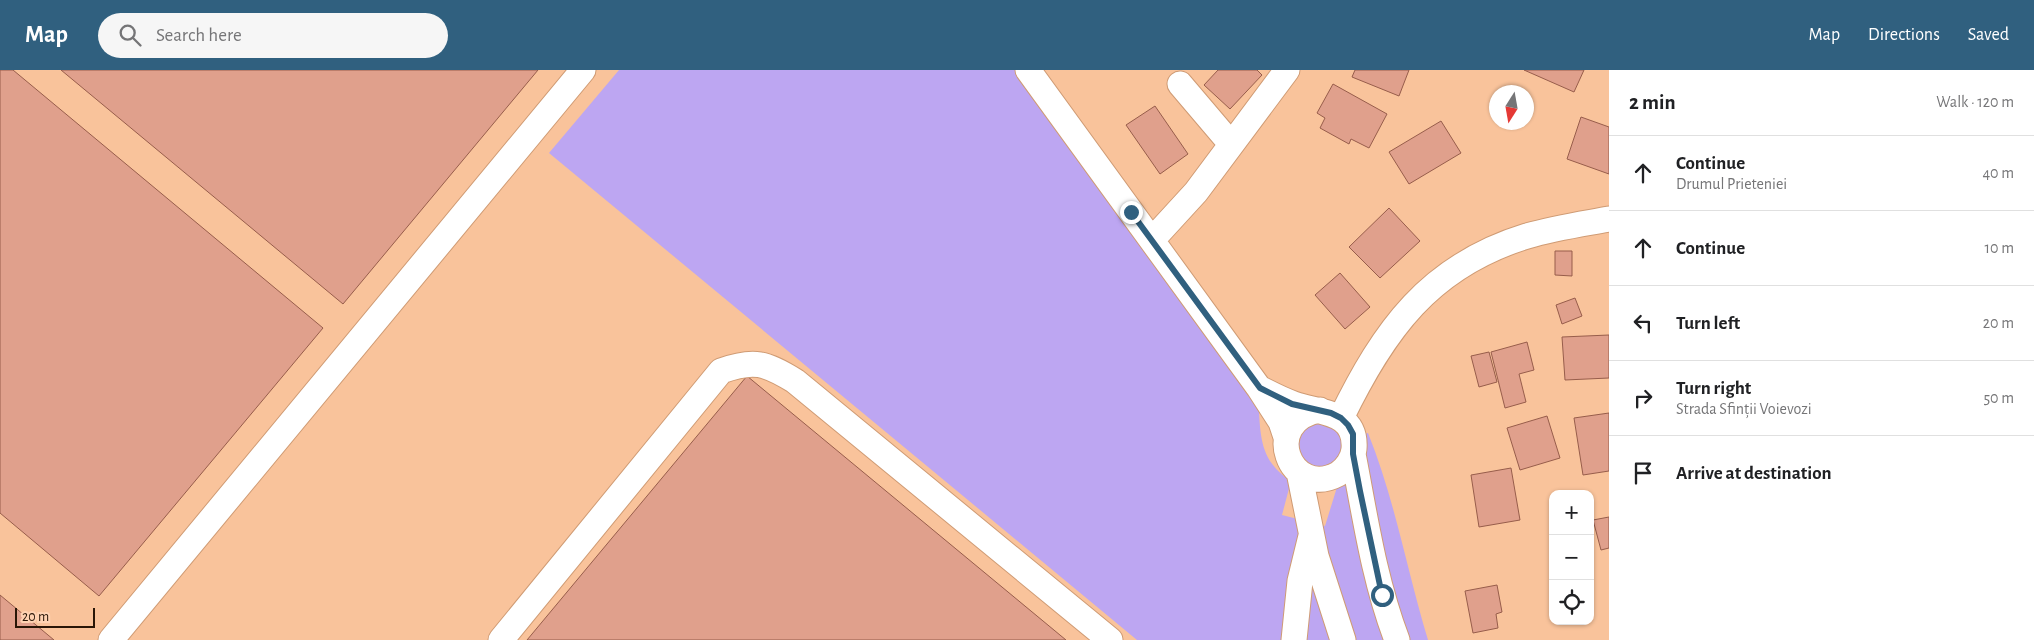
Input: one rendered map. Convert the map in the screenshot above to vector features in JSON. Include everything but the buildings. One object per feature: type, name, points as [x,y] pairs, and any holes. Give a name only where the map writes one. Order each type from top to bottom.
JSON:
[{"type":"street","points":[[121,637],[583,70]]},
{"type":"street","points":[[1028,70],[1260,388],[1281,422],[1286,437],[1287,456],[1292,466],[1308,477],[1320,480],[1342,472],[1353,454]]},
{"type":"street","points":[[1152,240],[1186,203],[1287,70]]},
{"type":"street","points":[[1180,84],[1231,144]]},
{"type":"street","points":[[1330,414],[1362,378],[1384,341],[1415,302],[1457,267],[1493,248],[1527,236],[1609,219]]},
{"type":"street","points":[[500,640],[722,371],[740,364],[758,364],[777,370],[795,381],[1110,640]]},
{"type":"street","points":[[1260,388],[1292,404],[1330,414],[1353,434],[1353,454],[1374,562],[1382,595],[1397,640]]},
{"type":"street","points":[[1286,437],[1291,426],[1298,418],[1308,412],[1330,414]]},
{"type":"street","points":[[1299,472],[1322,579],[1343,640]]},
{"type":"street","points":[[1294,640],[1300,580],[1312,534]]},
{"type":"shaded area","points":[[619,70],[1015,70],[1258,399],[1261,435],[1267,455],[1280,473],[1291,481],[1282,515],[1325,526],[1338,484],[1364,434],[1368,433],[1386,484],[1428,640],[1137,640],[549,153]]},
{"type":"shaded area","points":[[1320,423],[1332,427],[1338,433],[1342,445],[1338,457],[1332,463],[1320,467],[1308,463],[1302,457],[1298,445],[1302,433],[1308,427]]},
{"type":"route","points":[[1131,212],[1260,388],[1292,404],[1331,413],[1341,418],[1348,425],[1353,434],[1353,454],[1382,595]]}]
